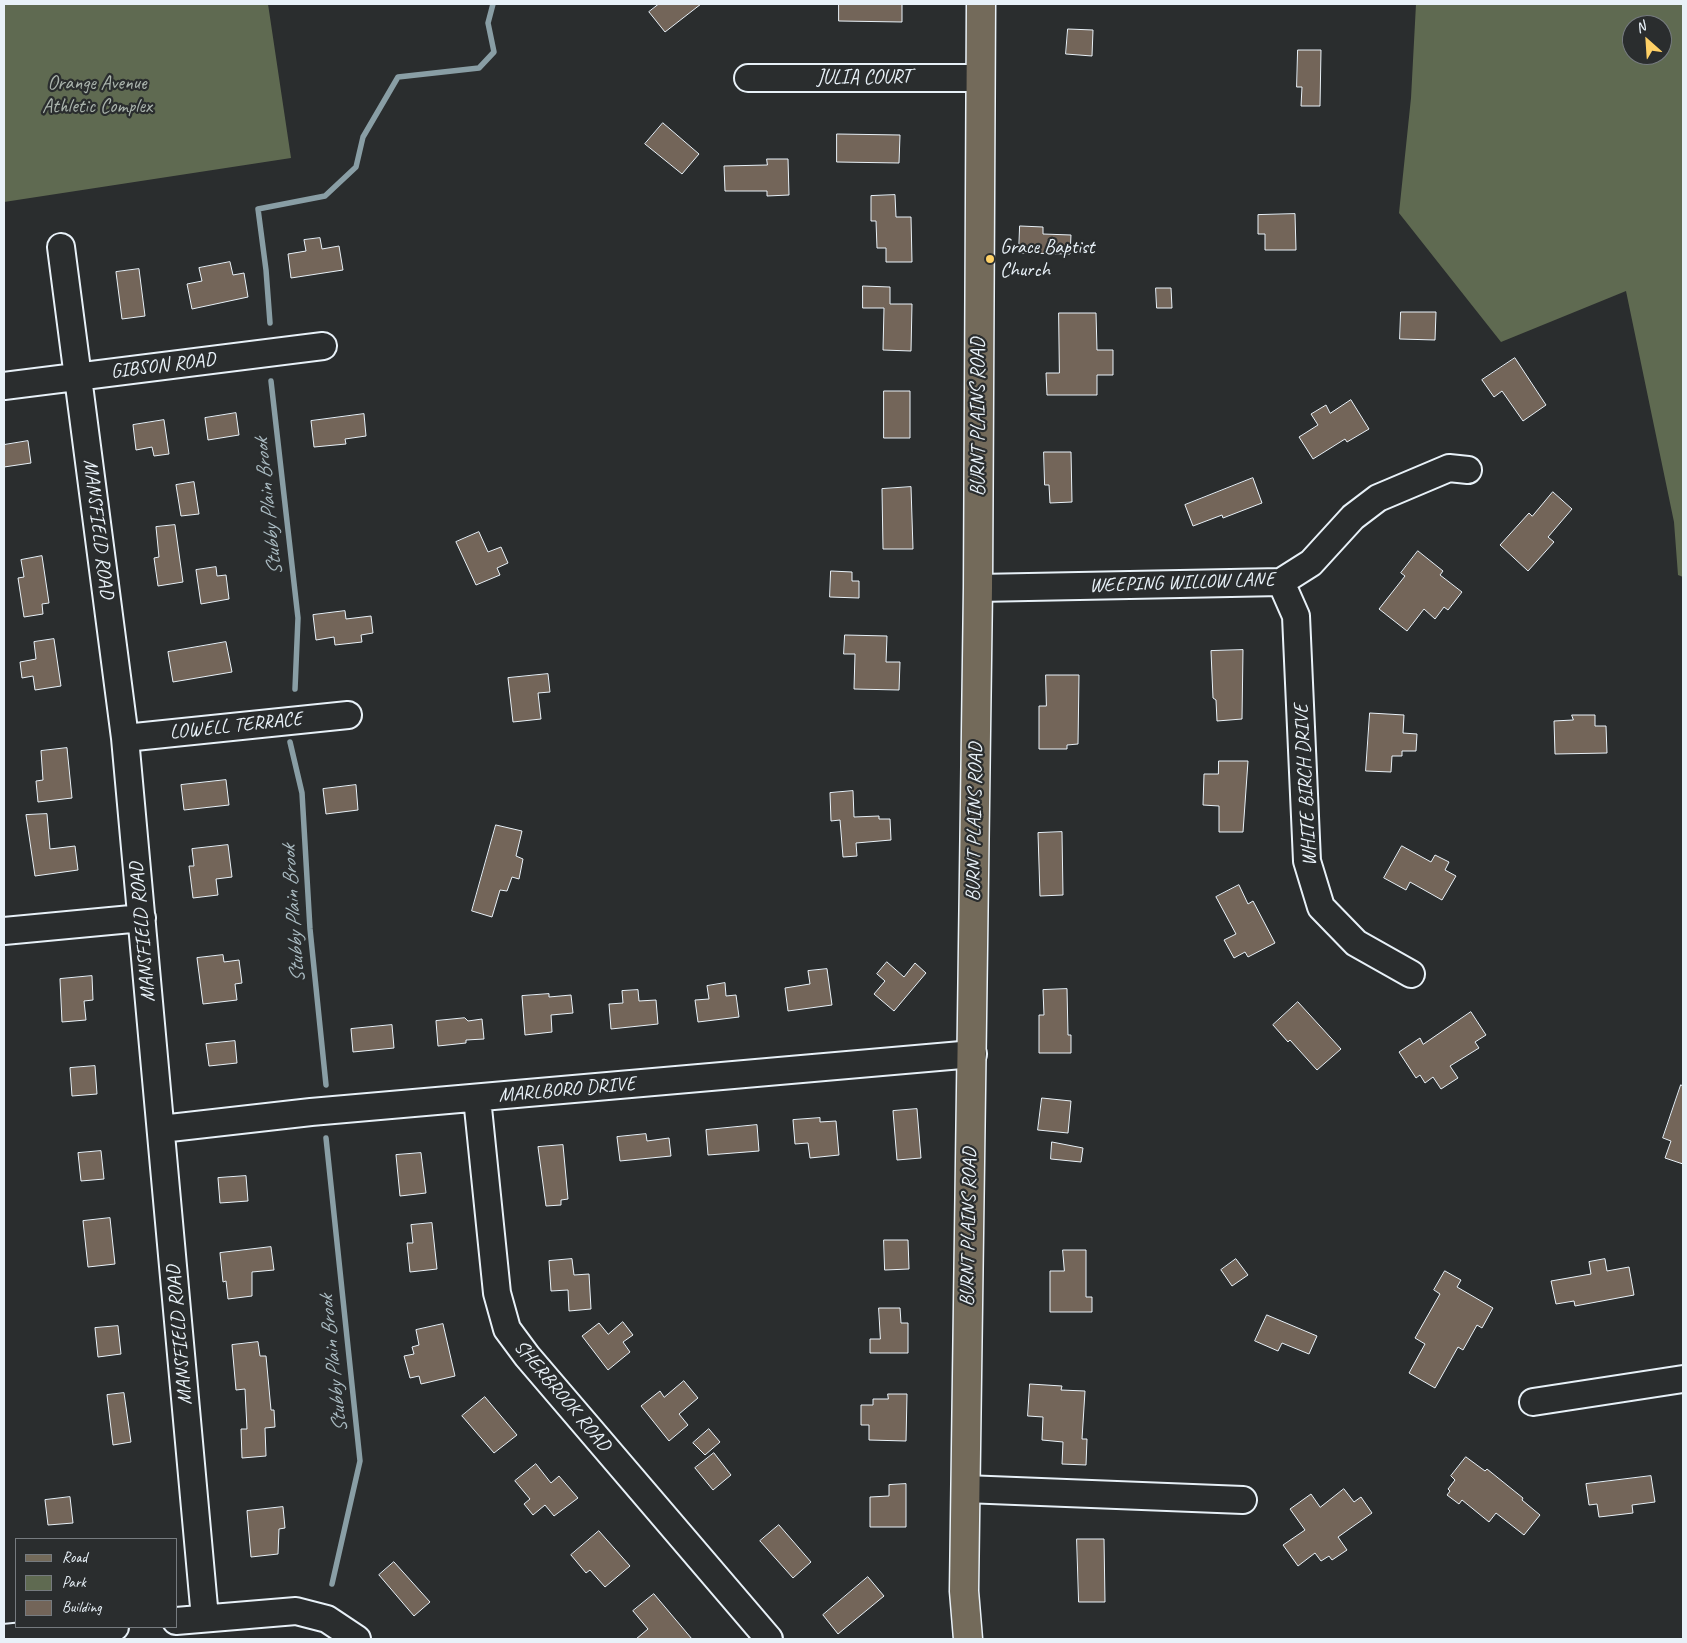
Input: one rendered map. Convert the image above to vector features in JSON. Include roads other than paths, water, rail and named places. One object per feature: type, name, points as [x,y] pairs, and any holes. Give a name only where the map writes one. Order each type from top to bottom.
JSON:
[{"type":"main road","name":"BURNT PLAINS ROAD","points":[[968,1639],[964,1591],[973,1054],[978,588],[981,4]]},
{"type":"street","name":"JULIA COURT","points":[[748,78],[980,78]]},
{"type":"street","name":"MANSFIELD ROAD","points":[[61,247],[125,738],[206,1618]]},
{"type":"street","name":"GIBSON ROAD","points":[[4,386],[323,346]]},
{"type":"street","name":"WEEPING WILLOW LANE","points":[[978,588],[1281,582],[1311,563],[1353,517],[1378,498],[1449,468],[1468,470]]},
{"type":"street","name":"WHITE BIRCH DRIVE","points":[[1281,582],[1296,616],[1307,861],[1321,907],[1356,943],[1411,974]]},
{"type":"street","name":"LOWELL TERRACE","points":[[125,738],[348,715]]},
{"type":"street","points":[[4,931],[142,918]]},
{"type":"street","name":"MARLBORO DRIVE","points":[[161,1129],[311,1112],[973,1054]]},
{"type":"street","name":"SHERBROOK ROAD","points":[[477,1098],[497,1293],[507,1329],[527,1356],[769,1639]]},
{"type":"street","points":[[1533,1402],[1683,1379]]},
{"type":"street","points":[[965,1489],[1243,1500]]},
{"type":"street","points":[[178,1621],[296,1611],[326,1619],[357,1639]]},
{"type":"street","points":[[4,1638],[105,1628]]},
{"type":"waterway","name":"Stubby Plain Brook","points":[[270,323],[266,270],[258,209],[325,196],[356,167],[363,137],[398,77],[479,68],[494,52],[488,23],[493,4]]},
{"type":"waterway","name":"Stubby Plain Brook","points":[[271,381],[298,618],[295,689]]},
{"type":"waterway","name":"Stubby Plain Brook","points":[[290,742],[302,793],[310,929],[326,1085]]},
{"type":"waterway","name":"Stubby Plain Brook","points":[[326,1138],[360,1461],[332,1584]]},
{"type":"place","name":"Grace Baptist Church","points":[[990,259]]},
{"type":"park label","name":"Orange Avenue Athletic Complex","points":[[97,96]]}]
